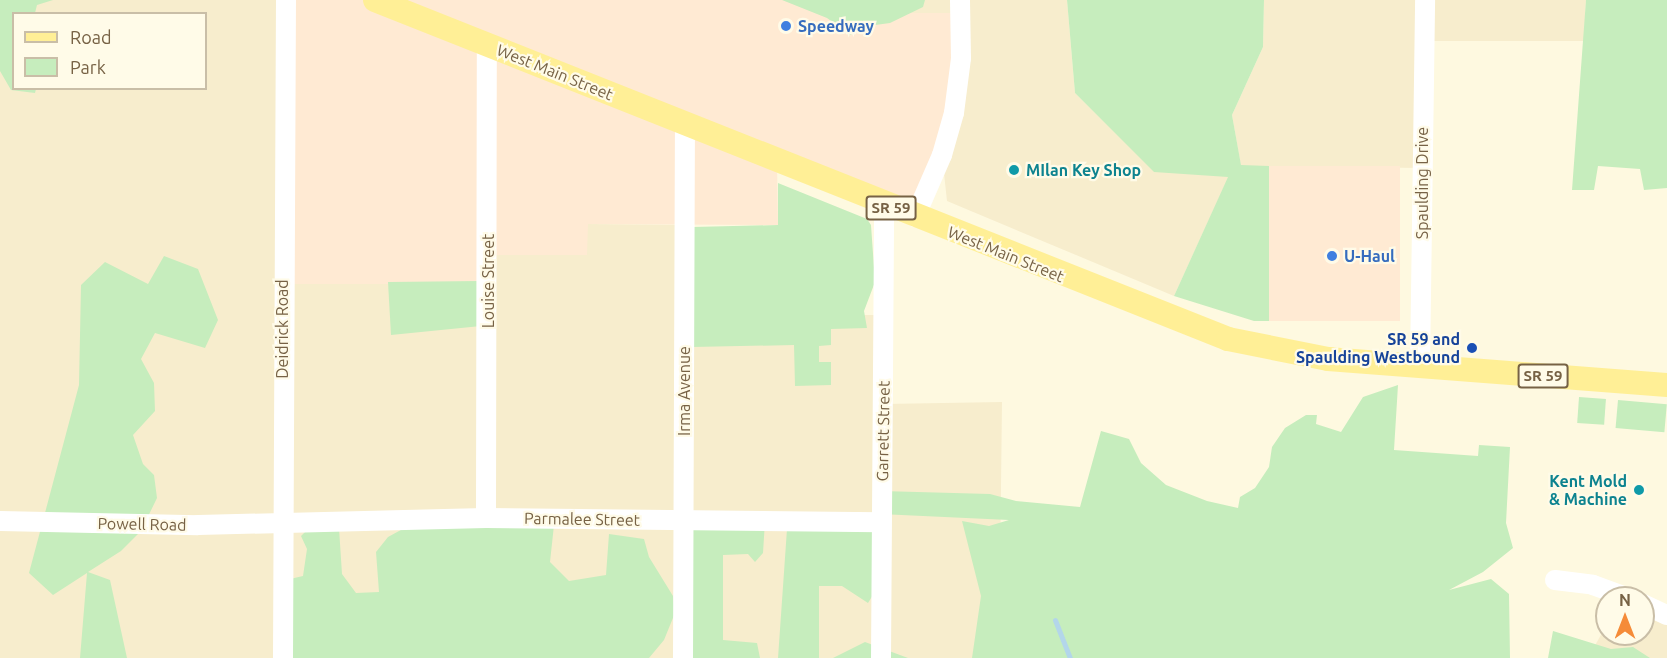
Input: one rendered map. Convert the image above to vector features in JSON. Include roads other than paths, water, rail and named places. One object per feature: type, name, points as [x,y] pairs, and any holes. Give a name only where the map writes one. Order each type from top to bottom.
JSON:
[{"type":"main road","name":"West Main Street","points":[[375,0],[884,205],[1228,339],[1292,354],[1667,385]]},
{"type":"street","name":"Deidrick Road","points":[[283,658],[286,0]]},
{"type":"street","points":[[915,217],[942,154],[954,112],[961,58],[960,0]]},
{"type":"street","name":"Spaulding Drive","points":[[1420,366],[1425,0]]},
{"type":"street","name":"Louise Street","points":[[486,518],[487,44]]},
{"type":"street","name":"Irma Avenue","points":[[683,658],[685,125]]},
{"type":"street","name":"Garrett Street","points":[[881,658],[880,522],[884,205]]},
{"type":"street","name":"Parmalee Street","points":[[283,523],[486,518],[880,522]]},
{"type":"street","name":"Powell Road","points":[[0,521],[283,523]]},
{"type":"street","points":[[1555,580],[1596,586]]},
{"type":"waterway","points":[[1055,620],[1070,658]]},
{"type":"place","name":"Speedway","points":[[786,26]]},
{"type":"place","name":"MIlan Key Shop","points":[[1014,170]]},
{"type":"place","name":"U-Haul","points":[[1332,256]]},
{"type":"place","name":"SR 59 and Spaulding Westbound","points":[[1472,348]]},
{"type":"place","name":"Kent Mold & Machine","points":[[1639,490]]}]
